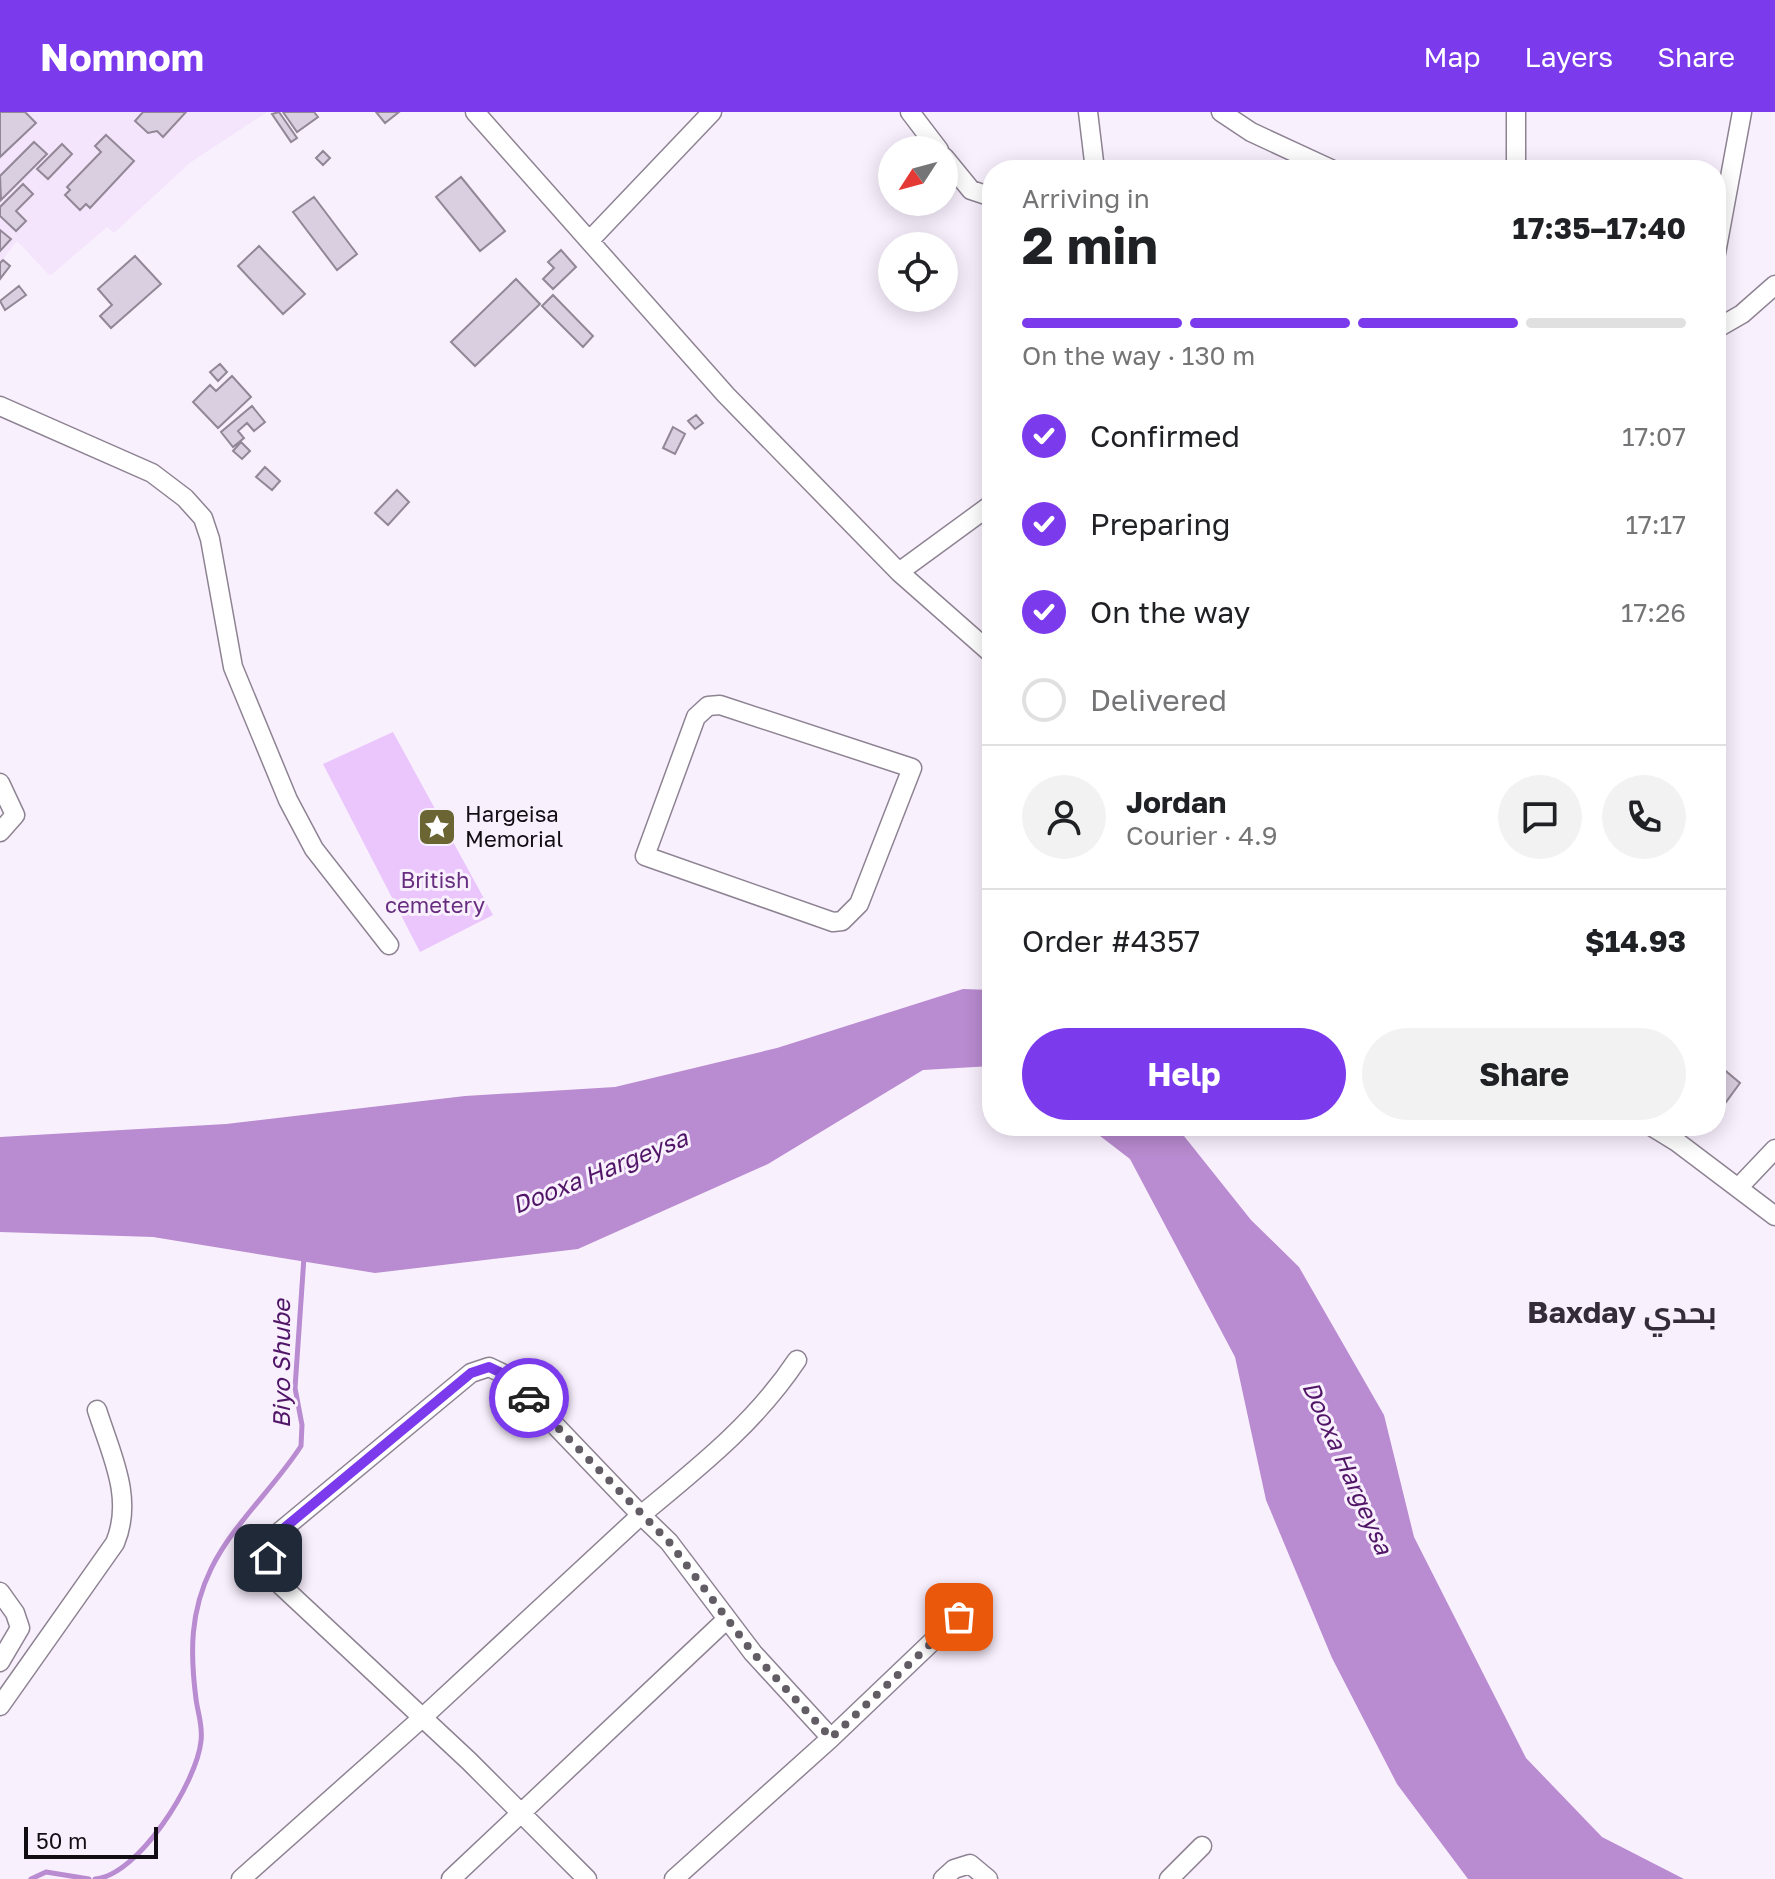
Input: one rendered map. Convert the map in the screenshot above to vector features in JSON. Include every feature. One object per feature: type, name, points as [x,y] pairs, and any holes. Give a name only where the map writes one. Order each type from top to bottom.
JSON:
[{"type":"street","points":[[475,112],[591,239],[726,395],[899,572],[982,645]]},
{"type":"street","points":[[910,112],[928,136]]},
{"type":"street","points":[[1088,112],[1094,160]]},
{"type":"street","points":[[1221,112],[1251,132],[1311,160]]},
{"type":"street","points":[[1516,112],[1516,160]]},
{"type":"street","points":[[1726,199],[1742,112]]},
{"type":"street","points":[[591,239],[706,113]]},
{"type":"street","points":[[958,174],[971,190],[982,194]]},
{"type":"street","points":[[1726,323],[1742,314],[1775,285]]},
{"type":"street","points":[[0,406],[152,473],[185,498],[203,518],[210,539],[233,667],[288,800],[314,849],[389,945]]},
{"type":"street","points":[[899,572],[982,511]]},
{"type":"street","points":[[720,705],[912,768],[859,904],[842,921],[833,922],[645,856],[696,717],[708,706],[720,705]]},
{"type":"street","points":[[0,783],[15,815],[0,832]]},
{"type":"street","points":[[1665,1136],[1775,1216]]},
{"type":"street","points":[[1738,1188],[1775,1149]]},
{"type":"street","points":[[241,1879],[422,1718],[641,1515],[735,1436],[771,1399],[797,1360]]},
{"type":"street","points":[[587,1879],[272,1577],[268,1558],[277,1534],[471,1373],[489,1367],[508,1376],[669,1542],[753,1653],[831,1738]]},
{"type":"street","points":[[0,1706],[115,1543],[123,1524],[124,1495],[97,1410]]},
{"type":"street","points":[[0,1592],[15,1613],[20,1628],[0,1662]]},
{"type":"street","points":[[674,1879],[831,1738],[979,1597]]},
{"type":"street","points":[[451,1879],[519,1811],[727,1619]]},
{"type":"street","points":[[1169,1879],[1202,1846]]},
{"type":"street","points":[[943,1879],[954,1869],[970,1864],[988,1879]]},
{"type":"shaded area","points":[[0,112],[267,112],[191,162],[114,233],[107,227],[50,276],[17,241],[0,263]]},
{"type":"green space","name":"British cemetery","points":[[393,732],[493,915],[420,952],[323,764]]},
{"type":"water","name":"Dooxa Hargeysa","points":[[963,989],[982,990],[982,1067],[923,1070],[768,1164],[578,1249],[375,1273],[153,1237],[0,1232],[0,1137],[226,1124],[465,1096],[615,1087],[777,1048]]},
{"type":"water","name":"Dooxa Hargeysa","points":[[1100,1136],[1184,1136],[1251,1220],[1299,1267],[1384,1415],[1414,1537],[1526,1758],[1602,1837],[1684,1879],[1468,1879],[1397,1784],[1332,1658],[1266,1500],[1235,1357],[1130,1159]]},
{"type":"building","points":[[0,112],[25,112],[36,123],[0,157]]},
{"type":"building","points":[[143,112],[186,112],[163,137],[157,131],[148,133],[135,121]]},
{"type":"building","points":[[279,112],[297,138],[291,142],[272,114]]},
{"type":"building","points":[[283,112],[314,112],[318,117],[297,132]]},
{"type":"building","points":[[376,112],[399,112],[385,123]]},
{"type":"building","points":[[106,135],[134,161],[90,208],[86,204],[80,210],[65,195],[70,190],[67,187],[101,152],[95,146]]},
{"type":"building","points":[[34,142],[47,154],[1,200],[0,176]]},
{"type":"building","points":[[62,144],[72,154],[48,179],[37,169]]},
{"type":"building","points":[[323,151],[330,158],[323,165],[316,158]]},
{"type":"building","points":[[461,177],[505,231],[480,251],[436,197]]},
{"type":"building","points":[[23,184],[33,194],[16,211],[26,221],[16,231],[0,216],[0,207]]},
{"type":"building","points":[[314,197],[357,254],[337,270],[293,212]]},
{"type":"building","points":[[0,230],[11,239],[0,251]]},
{"type":"building","points":[[259,246],[305,294],[283,314],[238,266]]},
{"type":"building","points":[[561,250],[576,267],[553,289],[543,279],[554,268],[548,262]]},
{"type":"building","points":[[135,256],[161,284],[111,328],[100,316],[112,305],[98,289]]},
{"type":"building","points":[[3,260],[10,266],[0,279],[0,263]]},
{"type":"building","points":[[516,279],[540,304],[475,366],[451,342]]},
{"type":"building","points":[[19,286],[26,295],[5,310],[0,301]]},
{"type":"building","points":[[553,295],[593,336],[583,347],[542,306]]},
{"type":"building","points":[[220,364],[227,372],[218,381],[210,372]]},
{"type":"building","points":[[232,376],[251,397],[218,428],[193,402],[210,385],[216,391]]},
{"type":"building","points":[[252,406],[265,422],[254,431],[247,423],[238,431],[244,438],[233,447],[221,432]]},
{"type":"building","points":[[696,415],[703,423],[695,429],[688,421]]},
{"type":"building","points":[[673,427],[685,434],[675,454],[663,448]]},
{"type":"building","points":[[241,442],[250,451],[242,459],[233,451]]},
{"type":"building","points":[[265,467],[280,481],[272,490],[256,477]]},
{"type":"building","points":[[397,490],[409,502],[388,525],[375,513]]},
{"type":"building","points":[[1726,1071],[1740,1083],[1726,1102]]},
{"type":"waterway","name":"Biyo Shube","points":[[95,1879],[112,1874],[146,1845],[177,1802],[197,1759],[201,1730],[194,1682],[193,1632],[204,1585],[220,1553],[242,1521],[301,1446],[302,1425],[295,1388],[304,1257]]},
{"type":"waterway","name":"Biyo Shube","points":[[31,1879],[46,1872],[89,1879]]},
{"type":"way so far","points":[[529,1398],[669,1542],[753,1653],[831,1738],[959,1617]]},
{"type":"place","name":"Hargeisa Memorial","points":[[437,827]]},
{"type":"district","name":"Baxday بحدي","points":[[1622,1313]]},
{"type":"route","points":[[268,1558],[277,1534],[471,1373],[489,1367],[508,1376],[529,1398]]}]
